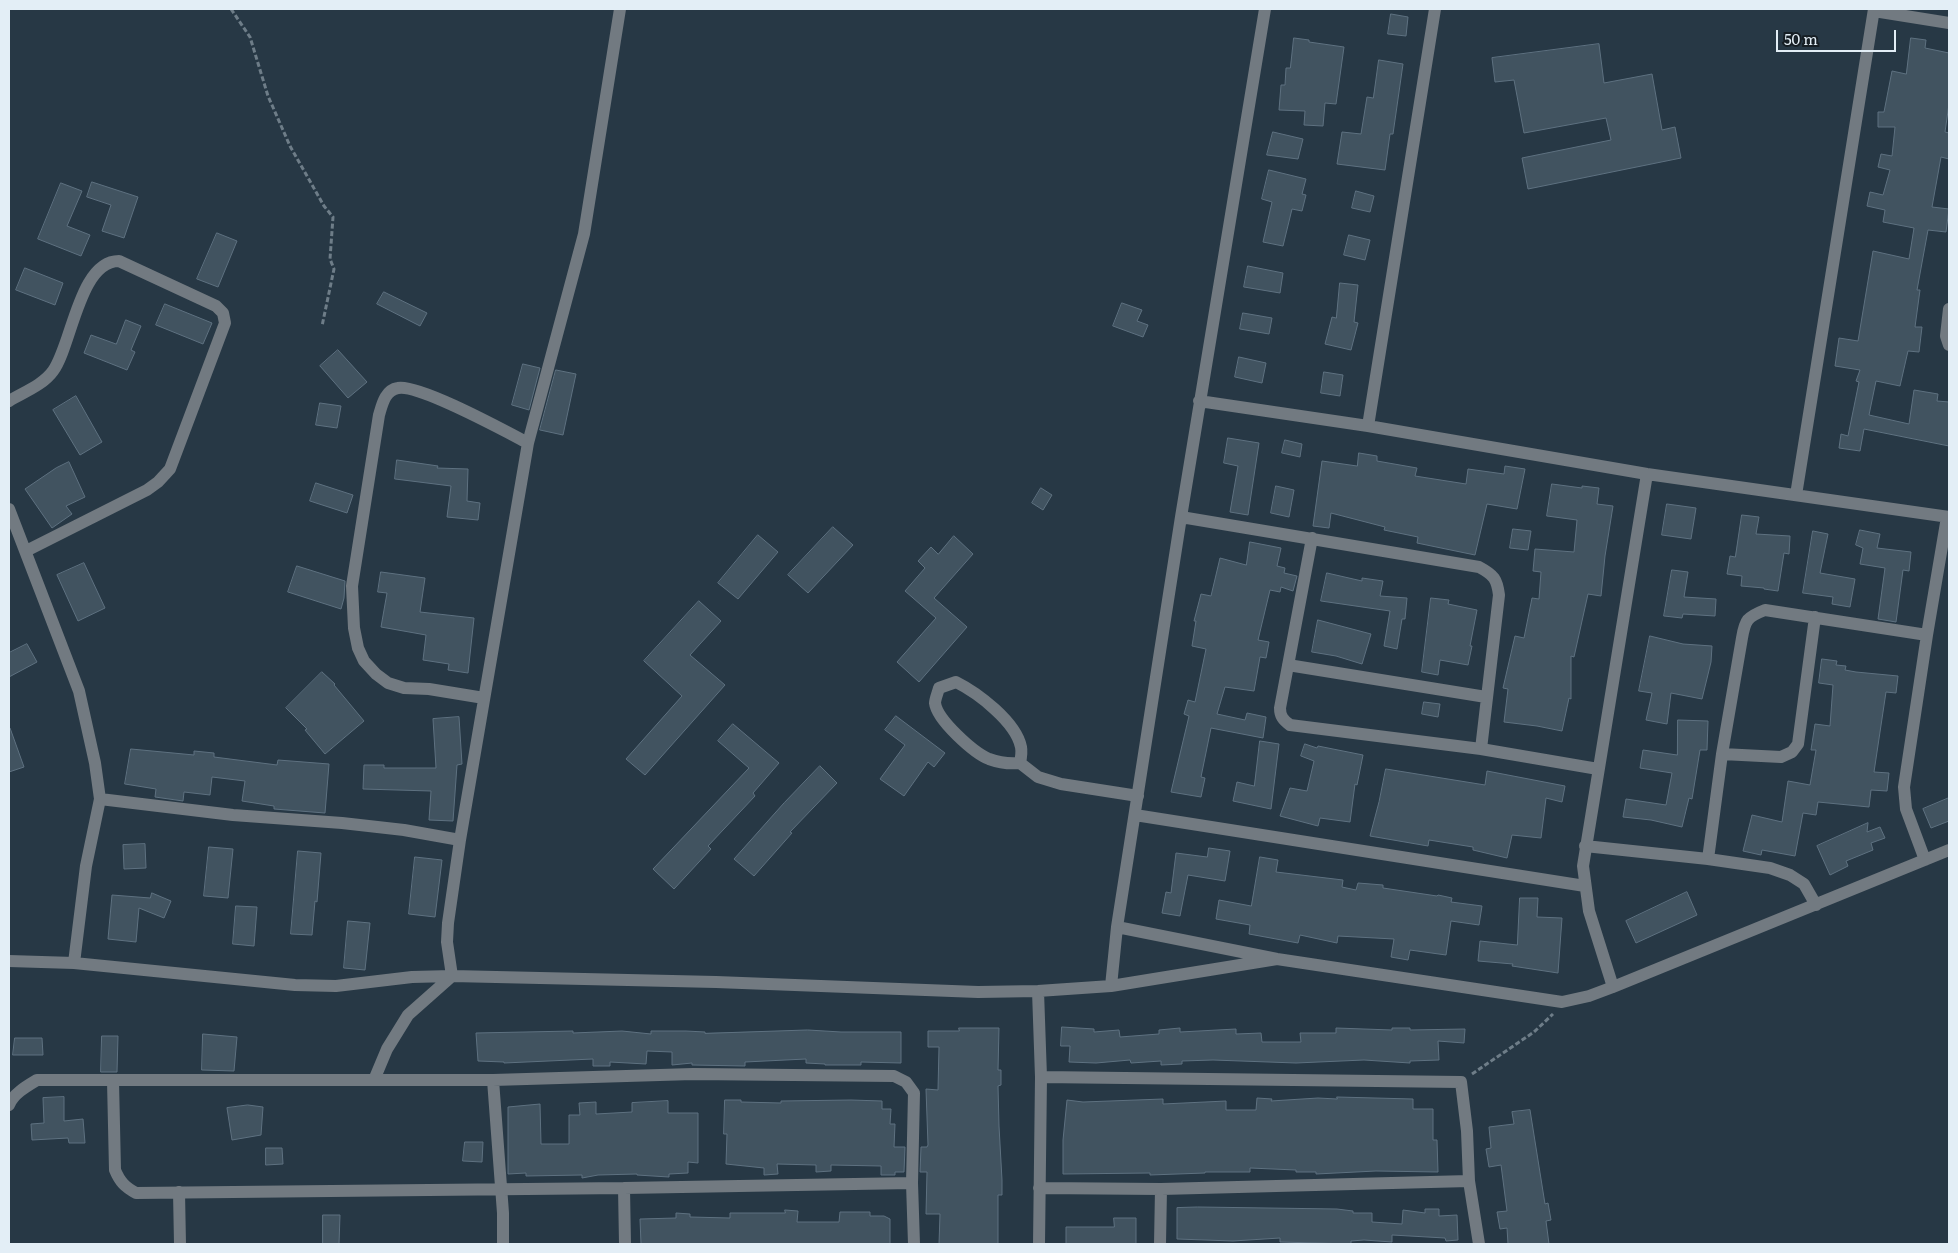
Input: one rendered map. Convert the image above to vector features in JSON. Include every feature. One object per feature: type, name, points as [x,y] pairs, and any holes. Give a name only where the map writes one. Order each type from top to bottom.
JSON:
[{"type":"street","points":[[452,976],[447,942],[448,923],[460,840],[528,442],[584,234],[620,9]]},
{"type":"street","points":[[1111,986],[1117,927],[1180,517],[1265,9]]},
{"type":"street","points":[[1368,426],[1435,9]]},
{"type":"street","points":[[1796,495],[1874,10],[1949,23]]},
{"type":"street","points":[[9,400],[37,385],[54,370],[86,287],[110,261],[120,261],[216,306],[224,313],[225,323],[170,469],[158,482],[147,490],[26,551]]},
{"type":"street","points":[[1949,309],[1946,336],[1949,345]]},
{"type":"street","points":[[484,698],[429,689],[404,688],[388,683],[364,661],[358,648],[354,628],[352,586],[377,424],[385,397],[396,388],[408,388],[462,409],[528,442]]},
{"type":"street","points":[[1200,401],[1368,426],[1647,474],[1948,517],[1927,635],[1904,787],[1906,809],[1925,860]]},
{"type":"street","points":[[1613,987],[1589,911],[1583,866],[1647,474]]},
{"type":"street","points":[[9,509],[79,691],[95,763],[100,799],[86,866],[74,962]]},
{"type":"street","points":[[1180,517],[1480,567],[1490,572],[1498,582],[1499,595],[1481,749]]},
{"type":"street","points":[[1312,538],[1280,715],[1290,725],[1481,749],[1598,769]]},
{"type":"street","points":[[1708,859],[1722,754],[1745,623],[1752,615],[1765,610],[1927,635]]},
{"type":"street","points":[[1722,754],[1781,757],[1792,752],[1798,744],[1816,617]]},
{"type":"street","points":[[1288,665],[1486,697]]},
{"type":"street","points":[[1020,763],[1022,748],[1016,734],[994,708],[970,689],[956,682],[939,688],[935,703],[942,718],[964,740],[987,758],[1004,764],[1020,763],[1038,777],[1061,784],[1138,796]]},
{"type":"street","points":[[100,799],[233,815],[342,823],[404,830],[460,840]]},
{"type":"street","points":[[1135,815],[1585,886]]},
{"type":"street","points":[[1586,846],[1708,859],[1770,868],[1790,875],[1804,884],[1816,905]]},
{"type":"street","points":[[1117,927],[1277,959],[1562,1002],[1589,996],[1613,987],[1949,850]]},
{"type":"street","points":[[9,961],[74,962],[295,985],[336,986],[412,976],[452,976],[1038,992],[1111,986],[1277,959]]},
{"type":"street","points":[[374,1080],[387,1050],[408,1016],[452,976]]},
{"type":"street","points":[[1038,992],[1041,1078],[1039,1244]]},
{"type":"street","points":[[9,1105],[10,1101],[23,1089],[37,1080],[493,1080],[693,1074],[894,1076],[906,1082],[914,1093],[912,1183],[914,1244]]},
{"type":"street","points":[[1041,1078],[1461,1082],[1467,1131],[1469,1181],[1479,1244]]},
{"type":"street","points":[[493,1080],[501,1190],[502,1244]]},
{"type":"street","points":[[113,1081],[115,1170],[119,1180],[136,1193],[501,1190],[912,1183]]},
{"type":"street","points":[[1039,1188],[1161,1190],[1469,1181]]},
{"type":"street","points":[[624,1188],[625,1244]]},
{"type":"street","points":[[1160,1244],[1161,1190]]},
{"type":"street","points":[[179,1192],[180,1244]]},
{"type":"path","points":[[231,9],[250,37],[268,96],[290,146],[333,218],[330,259],[334,269],[322,326]]},
{"type":"path","points":[[1461,1082],[1519,1040],[1534,1032],[1562,1002]]},
{"type":"building","points":[[1391,14],[1408,17],[1406,36],[1388,34]]},
{"type":"building","points":[[1294,38],[1344,47],[1336,104],[1325,103],[1323,126],[1304,125],[1305,111],[1279,110],[1281,85],[1285,85],[1286,68],[1290,68]]},
{"type":"building","points":[[1911,38],[1926,40],[1925,48],[1949,53],[1949,104],[1945,132],[1949,133],[1949,159],[1941,157],[1932,207],[1949,209],[1946,232],[1928,230],[1917,290],[1920,290],[1915,327],[1922,327],[1919,352],[1908,351],[1900,386],[1876,381],[1869,415],[1909,424],[1914,390],[1938,394],[1937,401],[1949,402],[1949,446],[1864,429],[1860,451],[1839,448],[1841,434],[1848,436],[1859,382],[1856,381],[1860,370],[1835,366],[1839,338],[1858,341],[1873,251],[1909,259],[1914,228],[1883,222],[1885,210],[1867,206],[1870,192],[1883,195],[1890,170],[1878,167],[1881,154],[1892,156],[1895,127],[1878,127],[1878,112],[1884,112],[1892,71],[1906,74]]},
{"type":"building","points":[[1599,44],[1604,83],[1652,74],[1662,130],[1675,127],[1681,158],[1528,189],[1522,158],[1611,140],[1606,118],[1524,133],[1514,80],[1495,82],[1492,58]]},
{"type":"building","points":[[1379,60],[1403,64],[1393,134],[1390,134],[1385,170],[1337,164],[1342,132],[1361,134],[1367,97],[1373,98]]},
{"type":"building","points":[[1273,132],[1303,139],[1298,159],[1267,155]]},
{"type":"building","points":[[1269,170],[1306,179],[1302,194],[1306,195],[1302,211],[1292,209],[1283,246],[1263,242],[1272,202],[1262,199]]},
{"type":"building","points":[[92,182],[138,197],[124,238],[102,231],[111,205],[87,197]]},
{"type":"building","points":[[61,183],[82,191],[67,226],[90,235],[81,256],[38,239]]},
{"type":"building","points":[[1356,191],[1374,196],[1370,212],[1352,208]]},
{"type":"building","points":[[217,233],[237,241],[218,287],[197,279]]},
{"type":"building","points":[[1349,235],[1370,240],[1365,260],[1344,255]]},
{"type":"building","points":[[1248,266],[1283,273],[1280,293],[1244,287]]},
{"type":"building","points":[[25,268],[63,283],[55,305],[16,290]]},
{"type":"building","points":[[1340,283],[1358,285],[1354,322],[1358,323],[1351,350],[1325,344],[1332,317],[1336,318]]},
{"type":"building","points":[[384,292],[427,313],[420,326],[377,304]]},
{"type":"building","points":[[1122,303],[1142,310],[1137,321],[1148,325],[1143,337],[1113,326]]},
{"type":"building","points":[[165,304],[212,323],[203,344],[156,325]]},
{"type":"building","points":[[1243,313],[1272,318],[1269,334],[1240,329]]},
{"type":"building","points":[[126,320],[141,326],[131,350],[135,352],[127,370],[84,353],[91,335],[116,344]]},
{"type":"building","points":[[338,350],[367,382],[348,398],[320,366]]},
{"type":"building","points":[[1239,357],[1266,363],[1262,383],[1235,377]]},
{"type":"building","points":[[523,364],[540,368],[529,410],[512,405]]},
{"type":"building","points":[[556,370],[576,374],[563,435],[540,430]]},
{"type":"building","points":[[1324,372],[1343,375],[1340,396],[1321,393]]},
{"type":"building","points":[[76,396],[102,442],[80,455],[53,410]]},
{"type":"building","points":[[320,403],[341,406],[337,428],[316,425]]},
{"type":"building","points":[[1228,438],[1259,443],[1248,515],[1230,512],[1238,466],[1224,463]]},
{"type":"building","points":[[1285,440],[1302,444],[1300,457],[1282,453]]},
{"type":"building","points":[[1359,453],[1377,456],[1377,461],[1417,468],[1415,476],[1466,484],[1468,469],[1504,474],[1505,466],[1525,469],[1517,509],[1487,504],[1475,555],[1417,543],[1418,537],[1384,530],[1385,527],[1331,513],[1329,528],[1313,526],[1322,461],[1357,466]]},
{"type":"building","points":[[397,460],[438,466],[437,468],[468,469],[467,501],[480,503],[478,520],[447,517],[451,486],[395,479]]},
{"type":"building","points":[[69,462],[85,497],[66,506],[72,514],[52,528],[25,489],[56,468]]},
{"type":"building","points":[[316,483],[353,495],[347,513],[310,501]]},
{"type":"building","points":[[1552,484],[1599,488],[1597,504],[1613,506],[1601,596],[1588,594],[1574,657],[1571,656],[1571,699],[1569,698],[1562,731],[1504,722],[1508,689],[1503,688],[1515,636],[1524,638],[1532,598],[1539,599],[1541,572],[1533,571],[1535,549],[1574,552],[1577,520],[1547,516]]},
{"type":"building","points":[[1276,486],[1294,490],[1289,517],[1271,513]]},
{"type":"building","points":[[1041,488],[1052,495],[1043,510],[1032,503]]},
{"type":"building","points":[[1667,504],[1696,508],[1691,539],[1662,535]]},
{"type":"building","points":[[1742,515],[1759,517],[1756,534],[1790,536],[1789,554],[1784,553],[1778,591],[1741,586],[1742,576],[1727,574],[1730,556],[1735,557]]},
{"type":"building","points":[[833,527],[853,545],[808,593],[788,575]]},
{"type":"building","points":[[1513,529],[1531,531],[1528,550],[1510,548]]},
{"type":"building","points":[[1860,530],[1880,534],[1877,548],[1911,552],[1909,571],[1903,570],[1896,622],[1878,619],[1885,568],[1860,564],[1863,548],[1856,545]]},
{"type":"building","points":[[1813,531],[1828,534],[1820,573],[1855,579],[1850,607],[1832,604],[1833,597],[1803,593]]},
{"type":"building","points":[[758,535],[778,552],[738,599],[718,583]]},
{"type":"building","points":[[954,536],[973,554],[934,598],[967,627],[919,682],[897,662],[936,618],[905,591],[925,568],[918,561],[931,547],[938,554]]},
{"type":"building","points":[[1250,542],[1281,548],[1277,566],[1285,568],[1284,573],[1297,576],[1293,591],[1281,587],[1280,592],[1270,590],[1258,640],[1269,642],[1266,658],[1260,657],[1254,691],[1225,687],[1217,714],[1245,720],[1247,713],[1266,717],[1263,738],[1211,728],[1201,777],[1205,778],[1201,797],[1171,792],[1189,716],[1184,714],[1188,700],[1195,702],[1206,649],[1192,646],[1196,621],[1194,621],[1201,594],[1211,596],[1220,558],[1246,565]]},
{"type":"building","points":[[84,563],[105,608],[78,621],[57,575]]},
{"type":"building","points":[[297,566],[345,581],[341,609],[288,592]]},
{"type":"building","points":[[1672,570],[1688,572],[1684,597],[1716,599],[1715,616],[1683,614],[1682,618],[1664,616]]},
{"type":"building","points":[[381,572],[425,578],[420,612],[474,618],[468,673],[448,670],[449,664],[423,660],[426,635],[381,627],[387,593],[378,592]]},
{"type":"building","points":[[1327,573],[1362,581],[1362,578],[1383,581],[1380,596],[1407,598],[1405,619],[1402,619],[1397,649],[1384,646],[1390,611],[1321,601]]},
{"type":"building","points":[[1431,598],[1449,600],[1448,604],[1477,610],[1468,665],[1440,660],[1438,675],[1422,672]]},
{"type":"building","points":[[699,601],[721,621],[690,655],[725,685],[645,775],[626,759],[682,696],[644,661]]},
{"type":"building","points":[[1318,620],[1371,634],[1362,664],[1336,656],[1312,652]]},
{"type":"building","points":[[1650,636],[1683,644],[1712,646],[1711,662],[1702,699],[1671,693],[1667,724],[1646,720],[1652,693],[1639,691]]},
{"type":"building","points":[[27,644],[37,662],[9,677],[9,653]]},
{"type":"building","points":[[1822,659],[1837,661],[1836,665],[1846,666],[1845,670],[1898,676],[1896,693],[1886,692],[1874,772],[1889,773],[1887,791],[1871,790],[1869,807],[1818,802],[1816,815],[1803,813],[1795,856],[1762,850],[1761,855],[1743,851],[1752,815],[1782,822],[1788,781],[1810,785],[1816,750],[1811,750],[1815,724],[1830,726],[1833,685],[1819,683]]},
{"type":"building","points":[[322,672],[335,684],[364,721],[325,754],[305,730],[307,729],[286,708]]},
{"type":"building","points":[[1424,702],[1440,704],[1438,717],[1422,714]]},
{"type":"building","points":[[896,716],[945,753],[934,767],[928,762],[904,796],[880,779],[905,745],[885,730]]},
{"type":"building","points":[[459,717],[462,764],[457,765],[453,821],[429,820],[431,791],[363,789],[364,765],[384,765],[384,768],[436,768],[433,719]]},
{"type":"building","points":[[1678,720],[1708,721],[1707,750],[1700,750],[1692,799],[1689,798],[1682,827],[1651,820],[1623,817],[1626,799],[1666,805],[1672,773],[1640,768],[1643,750],[1677,755]]},
{"type":"building","points":[[733,724],[779,763],[753,793],[755,796],[708,846],[711,849],[674,889],[653,869],[749,768],[718,741]]},
{"type":"building","points":[[9,728],[24,767],[9,772]]},
{"type":"building","points":[[1260,741],[1279,744],[1271,809],[1233,801],[1237,782],[1254,786]]},
{"type":"building","points":[[1305,744],[1317,748],[1318,746],[1363,755],[1357,785],[1355,784],[1350,822],[1320,818],[1318,826],[1280,816],[1290,788],[1307,791],[1314,761],[1301,756]]},
{"type":"building","points":[[131,749],[194,755],[194,751],[214,753],[214,757],[277,765],[278,760],[329,764],[325,813],[274,809],[274,806],[242,801],[245,781],[212,777],[210,795],[184,792],[183,801],[155,797],[156,789],[125,784]]},
{"type":"building","points":[[820,766],[837,783],[790,832],[792,833],[754,876],[734,859]]},
{"type":"building","points":[[1386,769],[1485,785],[1487,771],[1565,786],[1562,802],[1546,798],[1541,838],[1512,835],[1507,858],[1473,850],[1473,847],[1429,840],[1428,846],[1370,836]]},
{"type":"building","points":[[1949,798],[1949,821],[1931,828],[1923,809]]},
{"type":"building","points":[[1868,823],[1867,832],[1880,827],[1885,838],[1871,843],[1873,850],[1846,861],[1848,866],[1830,875],[1817,846]]},
{"type":"building","points":[[145,844],[146,868],[124,869],[123,845]]},
{"type":"building","points":[[209,847],[233,849],[228,898],[204,896]]},
{"type":"building","points":[[1209,848],[1230,851],[1225,881],[1188,875],[1180,916],[1162,913],[1166,892],[1171,893],[1176,853],[1207,857]]},
{"type":"building","points":[[298,851],[321,853],[312,935],[291,934]]},
{"type":"building","points":[[415,857],[442,860],[435,917],[409,914]]},
{"type":"building","points":[[1260,857],[1278,860],[1276,872],[1343,880],[1342,887],[1356,890],[1358,883],[1383,885],[1383,888],[1438,895],[1452,898],[1451,902],[1482,906],[1479,925],[1451,921],[1446,955],[1410,950],[1408,960],[1391,957],[1394,939],[1338,936],[1337,943],[1300,935],[1298,943],[1249,934],[1250,925],[1216,919],[1219,900],[1251,906]]},
{"type":"building","points":[[1687,892],[1697,915],[1636,943],[1626,921]]},
{"type":"building","points":[[152,893],[171,901],[164,918],[139,908],[136,942],[108,939],[112,895],[150,898]]},
{"type":"building","points":[[1520,898],[1538,898],[1537,917],[1562,918],[1558,973],[1512,966],[1513,964],[1478,961],[1480,941],[1517,945]]},
{"type":"building","points":[[236,906],[257,907],[254,946],[233,944]]},
{"type":"building","points":[[348,921],[370,923],[365,970],[344,968]]},
{"type":"building","points":[[1062,1027],[1094,1029],[1094,1032],[1119,1030],[1120,1037],[1159,1034],[1159,1030],[1180,1028],[1180,1032],[1236,1029],[1236,1034],[1261,1033],[1262,1042],[1301,1042],[1300,1033],[1336,1033],[1336,1028],[1392,1030],[1392,1028],[1410,1028],[1410,1030],[1465,1029],[1464,1043],[1438,1041],[1439,1060],[1410,1061],[1410,1063],[1364,1060],[1296,1063],[1213,1060],[1182,1061],[1182,1064],[1161,1065],[1161,1061],[1131,1063],[1130,1060],[1096,1063],[1069,1062],[1070,1046],[1061,1046]]},
{"type":"building","points":[[959,1028],[999,1028],[998,1070],[1001,1070],[1001,1085],[998,1086],[1002,1195],[998,1195],[998,1244],[939,1244],[940,1214],[926,1214],[927,1172],[920,1172],[921,1147],[927,1147],[928,1145],[926,1089],[938,1090],[939,1047],[928,1047],[928,1031],[959,1031]]},
{"type":"building","points":[[808,1030],[901,1032],[901,1063],[861,1062],[861,1065],[825,1065],[806,1063],[806,1059],[745,1062],[745,1066],[692,1065],[692,1063],[672,1065],[672,1052],[647,1051],[646,1064],[610,1062],[610,1066],[593,1066],[593,1059],[504,1063],[478,1061],[476,1033],[622,1031],[651,1034],[651,1031],[705,1033]]},
{"type":"building","points":[[203,1034],[237,1037],[234,1071],[202,1070]]},
{"type":"building","points":[[102,1036],[118,1036],[117,1072],[101,1072]]},
{"type":"building","points":[[15,1038],[42,1038],[43,1055],[13,1055]]},
{"type":"building","points":[[64,1097],[64,1121],[83,1119],[85,1143],[69,1143],[68,1138],[32,1140],[31,1124],[44,1123],[43,1098]]},
{"type":"building","points":[[1337,1097],[1413,1099],[1413,1109],[1433,1109],[1433,1140],[1437,1140],[1438,1172],[1376,1171],[1316,1174],[1316,1172],[1296,1172],[1296,1170],[1250,1168],[1250,1172],[1150,1175],[1150,1173],[1063,1174],[1063,1140],[1067,1100],[1083,1102],[1163,1099],[1163,1104],[1226,1101],[1226,1110],[1256,1110],[1257,1098],[1272,1099],[1271,1101],[1318,1098],[1337,1099]]},
{"type":"building","points":[[725,1100],[781,1103],[781,1101],[882,1101],[882,1109],[891,1109],[890,1124],[895,1124],[894,1147],[905,1147],[904,1172],[895,1172],[895,1175],[881,1175],[881,1166],[831,1165],[831,1171],[816,1172],[816,1165],[777,1164],[778,1174],[764,1175],[764,1168],[726,1164],[727,1134],[724,1134]]},
{"type":"building","points":[[668,1101],[668,1113],[698,1113],[698,1163],[688,1162],[688,1173],[669,1174],[669,1177],[637,1174],[598,1175],[582,1178],[582,1175],[526,1176],[526,1173],[508,1174],[508,1107],[540,1104],[541,1144],[569,1144],[569,1115],[580,1115],[579,1103],[596,1102],[596,1114],[632,1112],[632,1103]]},
{"type":"building","points":[[248,1105],[263,1107],[261,1135],[232,1140],[227,1108]]},
{"type":"building","points":[[1530,1110],[1545,1204],[1548,1203],[1551,1220],[1546,1221],[1549,1244],[1508,1244],[1507,1228],[1500,1229],[1497,1212],[1507,1211],[1501,1165],[1489,1167],[1486,1149],[1491,1148],[1489,1127],[1514,1124],[1512,1112]]},
{"type":"building","points":[[465,1142],[483,1142],[482,1162],[463,1161]]},
{"type":"building","points":[[266,1148],[282,1148],[283,1164],[266,1165]]},
{"type":"building","points":[[1177,1208],[1337,1209],[1353,1211],[1353,1213],[1372,1213],[1372,1222],[1402,1224],[1403,1210],[1425,1213],[1425,1209],[1439,1209],[1439,1216],[1457,1215],[1458,1240],[1446,1241],[1445,1238],[1392,1235],[1392,1242],[1364,1240],[1351,1241],[1351,1244],[1280,1242],[1280,1238],[1233,1241],[1177,1239]]},
{"type":"building","points":[[785,1210],[798,1211],[797,1222],[839,1222],[840,1212],[870,1212],[870,1216],[884,1216],[890,1219],[890,1244],[641,1244],[640,1219],[676,1218],[676,1213],[690,1214],[690,1217],[730,1218],[730,1213],[785,1213]]},
{"type":"building","points":[[323,1215],[340,1215],[339,1244],[323,1244]]},
{"type":"building","points":[[1114,1218],[1136,1218],[1136,1244],[1066,1244],[1066,1227],[1114,1227]]}]
